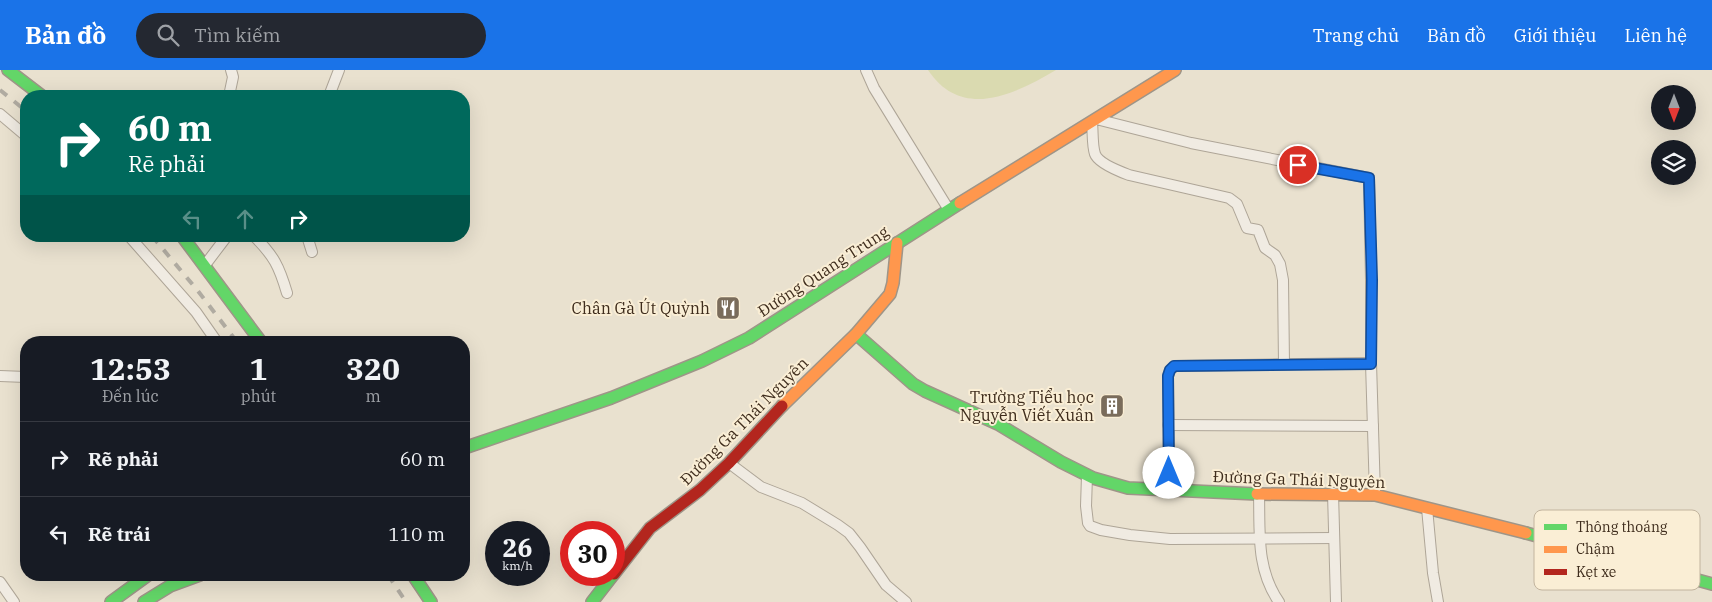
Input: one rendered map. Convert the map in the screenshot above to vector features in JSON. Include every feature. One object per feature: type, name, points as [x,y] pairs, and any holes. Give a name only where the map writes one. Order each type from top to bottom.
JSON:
[{"type":"street","points":[[8,70],[34,90]]},
{"type":"street","points":[[331,90],[339,70]]},
{"type":"street","points":[[866,70],[874,88],[949,210]]},
{"type":"street","name":"Đường Quang Trung","points":[[470,446],[610,398],[726,350],[749,338],[949,210],[1175,70]]},
{"type":"street","points":[[230,90],[234,72]]},
{"type":"street","points":[[0,114],[20,131]]},
{"type":"street","points":[[1284,364],[1283,280],[1280,264],[1275,256],[1265,248],[1258,230],[1247,228],[1236,204],[1228,198],[1129,175],[1116,170],[1099,159],[1094,152],[1094,120],[1192,143],[1369,178],[1372,280],[1371,364],[1375,495]]},
{"type":"street","points":[[133,242],[196,312],[213,336]]},
{"type":"street","points":[[187,242],[256,336]]},
{"type":"street","points":[[205,265],[222,242]]},
{"type":"street","points":[[259,242],[274,258],[281,272],[287,293]]},
{"type":"street","points":[[310,242],[312,252]]},
{"type":"street","name":"Đường Ga Thái Nguyên","points":[[625,560],[650,528],[700,490],[729,463],[782,406],[856,334],[890,294],[897,243]]},
{"type":"street","name":"Đường Ga Thái Nguyên","points":[[856,334],[913,384],[998,424],[1087,476],[1111,485],[1128,488],[1259,494],[1333,493],[1375,495],[1534,535]]},
{"type":"street","points":[[1169,489],[1168,376],[1174,366],[1371,364]]},
{"type":"street","points":[[0,376],[20,377]]},
{"type":"street","points":[[1168,425],[1373,426]]},
{"type":"street","points":[[729,463],[761,486],[806,505],[844,529],[860,547],[886,585],[906,602]]},
{"type":"street","points":[[1087,476],[1086,512],[1090,526],[1130,536],[1170,539],[1334,538]]},
{"type":"street","points":[[1333,493],[1336,602]]},
{"type":"street","points":[[1259,494],[1263,569],[1279,602]]},
{"type":"street","points":[[1427,508],[1438,602]]},
{"type":"street","points":[[111,602],[140,581]]},
{"type":"street","points":[[144,602],[156,592],[177,581]]},
{"type":"street","points":[[417,581],[431,602]]},
{"type":"street","points":[[0,582],[14,602]]},
{"type":"street","name":"Đường Ga Thái Nguyên","points":[[592,602],[604,586]]},
{"type":"green space","points":[[928,70],[1056,70],[1006,94],[973,99],[957,95],[942,86]]},
{"type":"railway","points":[[0,90],[20,106]]},
{"type":"railway","points":[[157,242],[232,336]]},
{"type":"railway","points":[[392,581],[406,602]]},
{"type":"traffic: fast","points":[[8,70],[34,90]]},
{"type":"traffic: fast","points":[[470,446],[611,398],[702,361],[749,338],[960,203]]},
{"type":"traffic: fast","points":[[186,242],[257,336]]},
{"type":"traffic: fast","points":[[856,334],[913,384],[998,424],[1061,462],[1093,478],[1128,488],[1257,494]]},
{"type":"traffic: fast","points":[[1526,533],[1534,535]]},
{"type":"traffic: fast","points":[[111,602],[140,581]]},
{"type":"traffic: fast","points":[[144,602],[170,586],[184,581]]},
{"type":"traffic: fast","points":[[417,581],[431,602]]},
{"type":"traffic: fast","points":[[1700,581],[1712,584]]},
{"type":"traffic: fast","points":[[592,602],[604,586]]},
{"type":"traffic: slow","points":[[960,203],[1175,70]]},
{"type":"traffic: slow","points":[[782,406],[856,334],[890,294],[897,243]]},
{"type":"traffic: slow","points":[[1257,494],[1375,495],[1526,533]]},
{"type":"traffic: jam","points":[[625,560],[650,528],[700,490],[729,463],[782,406]]},
{"type":"place","name":"Chân Gà Út Quỳnh","points":[[728,308]]},
{"type":"place","name":"Trường Tiểu học Nguyễn Viết Xuân","points":[[1112,406]]},
{"type":"route","points":[[1169,473],[1168,376],[1174,366],[1371,364],[1372,280],[1369,178],[1298,165]]}]
